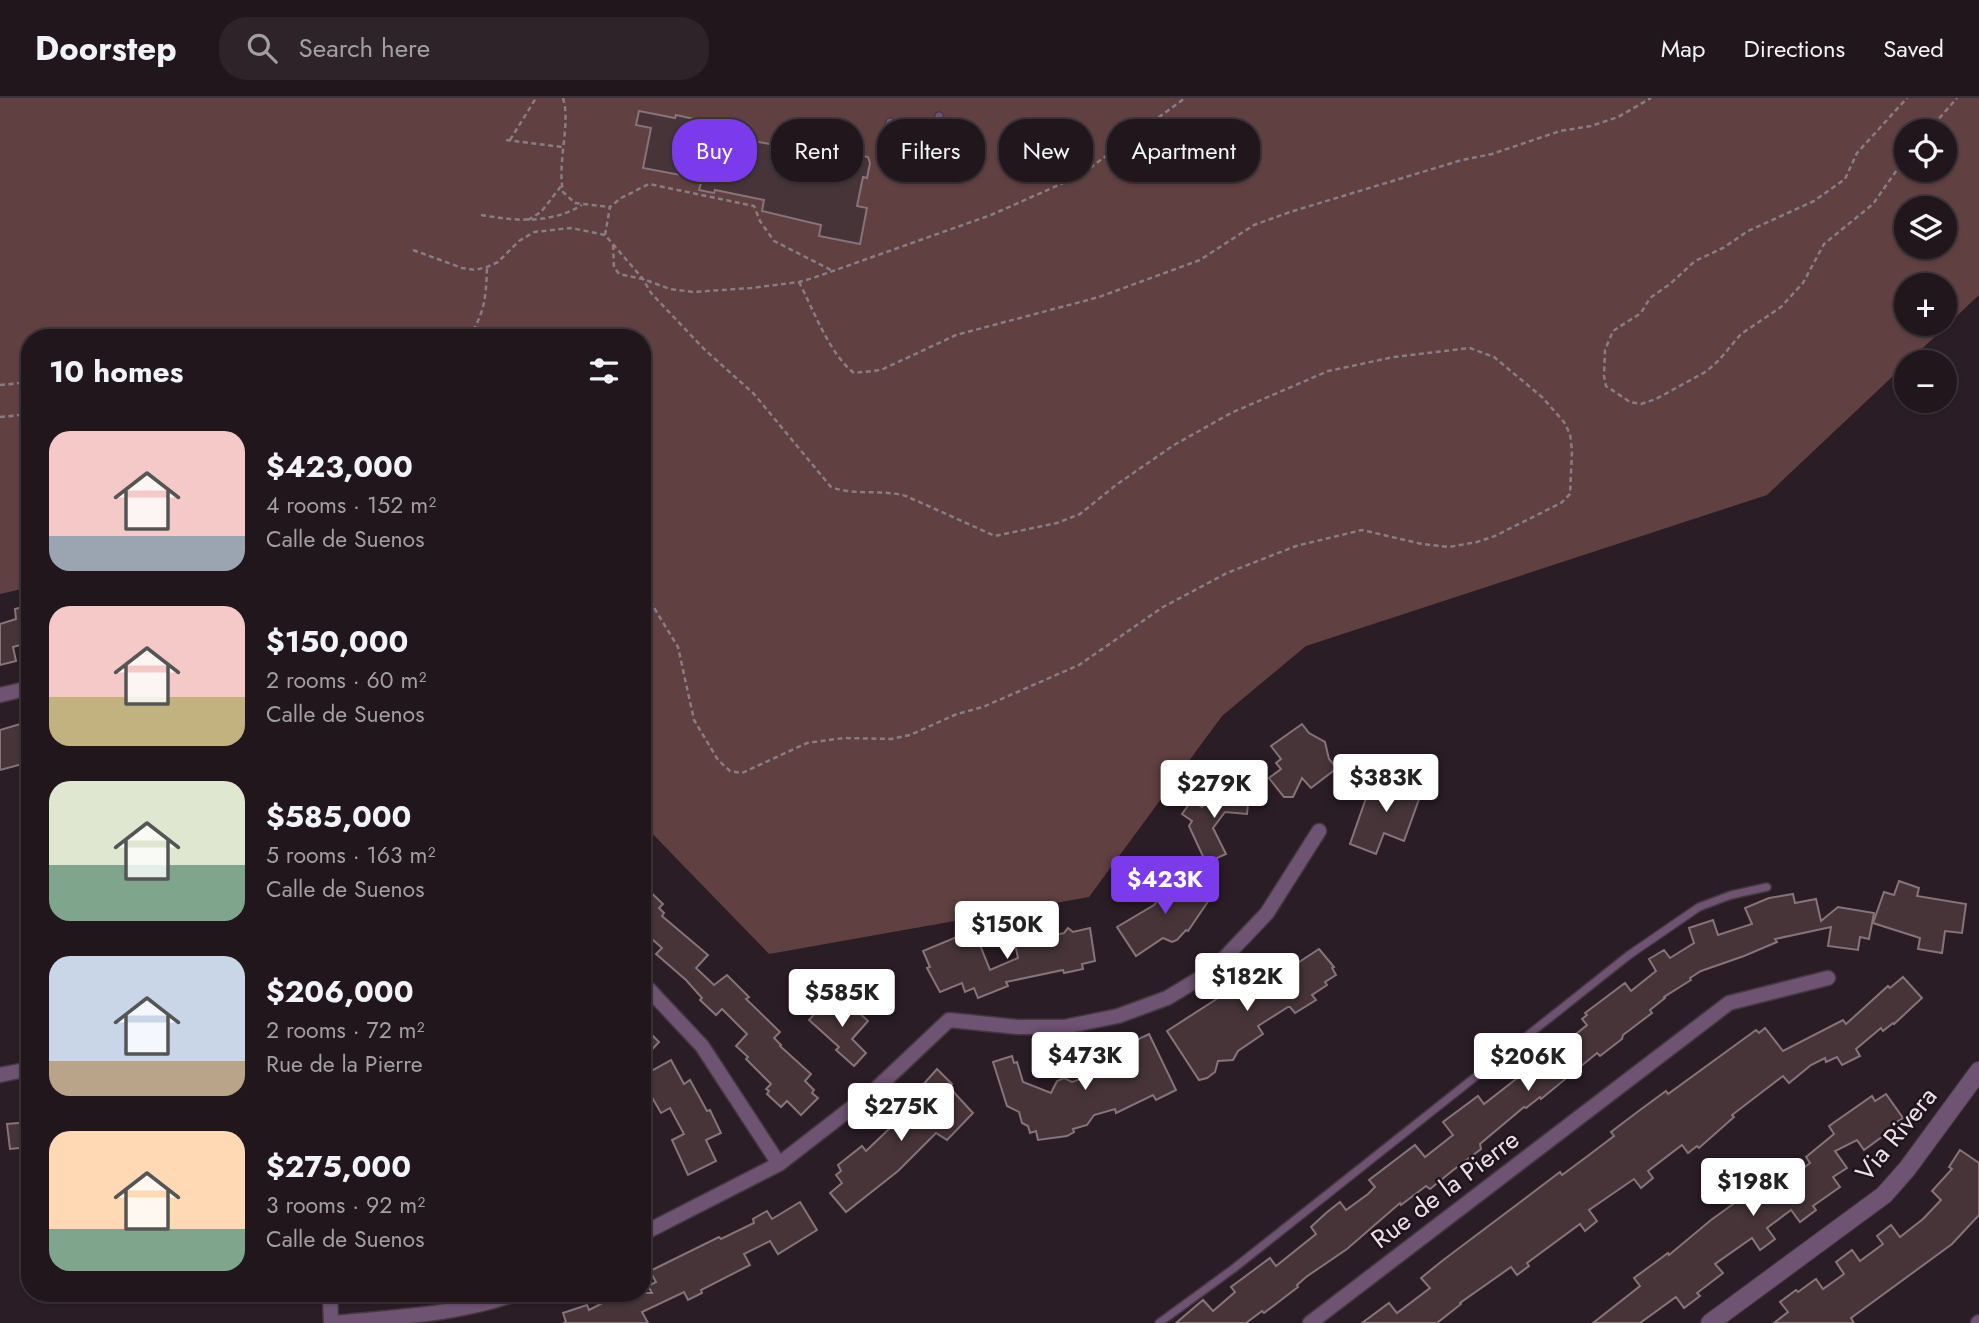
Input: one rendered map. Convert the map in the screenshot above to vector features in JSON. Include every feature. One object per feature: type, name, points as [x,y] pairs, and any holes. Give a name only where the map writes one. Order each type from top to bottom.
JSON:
[{"type":"street","points":[[0,695],[21,690]]},
{"type":"street","points":[[651,1229],[779,1164],[877,1088],[949,1020],[1018,1027],[1064,1027],[1118,1016],[1167,998],[1212,971],[1267,914],[1319,831]]},
{"type":"street","name":"Rue de la Pierre","points":[[1310,1323],[1729,1003],[1828,978]]},
{"type":"street","points":[[651,992],[702,1046],[779,1164]]},
{"type":"street","points":[[0,1075],[21,1071]]},
{"type":"street","name":"Via Rivera","points":[[1710,1323],[1884,1195],[1908,1169],[1979,1071]]},
{"type":"street","points":[[330,1302],[331,1323],[425,1315],[495,1302]]},
{"type":"lane","points":[[1159,1323],[1233,1269],[1629,955],[1699,907],[1731,895],[1767,887]]},
{"type":"path","points":[[536,98],[508,140],[562,147]]},
{"type":"path","points":[[563,98],[566,113],[562,147],[562,185],[568,197],[575,203],[610,207]]},
{"type":"path","points":[[612,245],[614,267],[619,274],[670,289],[693,292],[799,282],[1003,210],[1079,176],[1185,98]]},
{"type":"path","points":[[799,282],[845,366],[855,373],[863,374],[881,370],[956,335],[1099,297],[1200,260],[1254,225],[1290,212],[1462,160],[1492,154],[1560,131],[1591,126],[1618,117],[1651,98]]},
{"type":"path","points":[[1894,174],[1873,204],[1824,244],[1803,283],[1781,307],[1741,334],[1707,370],[1656,399],[1641,404],[1630,402],[1606,386],[1605,351],[1613,331],[1641,313],[1650,298],[1695,261],[1814,201],[1844,179],[1857,153],[1907,98]]},
{"type":"path","points":[[1939,119],[1957,98]]},
{"type":"path","points":[[605,235],[610,207],[621,198],[649,184],[754,206],[760,221],[774,241],[832,271]]},
{"type":"path","points":[[527,220],[541,212],[562,185]]},
{"type":"path","points":[[481,215],[527,220],[560,216],[582,205]]},
{"type":"path","points":[[413,250],[461,268],[475,270],[487,267],[534,232],[572,228],[605,235],[643,279],[651,293],[704,349],[754,394],[831,487],[845,492],[893,492],[995,536],[1037,528],[1080,514],[1115,485],[1174,445],[1231,413],[1328,371],[1394,357],[1470,348],[1494,357],[1514,372],[1564,422],[1570,434],[1570,494],[1561,503],[1486,539],[1449,547],[1422,544],[1362,530],[1296,546],[1227,573],[1163,607],[1079,665],[983,708],[957,714],[910,735],[891,739],[844,738],[807,743],[742,773],[730,771],[718,760],[694,720],[678,647],[651,603]]},
{"type":"path","points":[[474,329],[482,313],[487,267]]},
{"type":"path","points":[[0,385],[21,383]]},
{"type":"path","points":[[0,417],[21,415]]},
{"type":"shaded area","points":[[0,98],[1979,98],[1979,295],[1957,316],[1957,273],[1894,273],[1894,336],[1936,336],[1921,350],[1894,350],[1894,375],[1767,495],[1306,646],[1222,716],[1089,897],[769,954],[651,832],[651,329],[21,329],[21,589],[0,594]]},
{"type":"building","points":[[639,111],[694,119],[672,119],[672,173],[643,168],[651,128],[636,125]]},
{"type":"building","points":[[757,142],[771,144],[771,182],[862,182],[857,206],[867,208],[860,244],[819,236],[821,225],[762,211],[764,200],[715,190],[714,193],[699,190],[701,182],[757,182]]},
{"type":"building","points":[[863,156],[868,157],[870,163],[867,178],[863,177]]},
{"type":"building","points":[[21,607],[21,645],[13,647],[16,661],[0,665],[0,624],[16,619],[15,609]]},
{"type":"building","points":[[21,724],[21,764],[0,770],[0,730]]},
{"type":"building","points":[[1302,724],[1309,733],[1325,742],[1329,759],[1337,768],[1311,788],[1302,778],[1293,797],[1284,797],[1269,778],[1281,769],[1276,763],[1281,759],[1271,746]]},
{"type":"building","points":[[1386,780],[1402,787],[1405,780],[1423,788],[1404,841],[1384,833],[1376,854],[1350,844],[1372,781],[1384,785]]},
{"type":"building","points":[[1214,790],[1249,793],[1247,814],[1225,812],[1213,828],[1226,854],[1206,863],[1189,826],[1192,821],[1182,814],[1192,800],[1202,807]]},
{"type":"building","points":[[1172,870],[1209,900],[1188,931],[1177,940],[1172,942],[1163,938],[1136,956],[1117,927],[1154,905],[1167,888],[1161,884]]},
{"type":"building","points":[[1899,881],[1919,888],[1917,896],[1966,904],[1962,933],[1945,931],[1942,953],[1918,949],[1920,938],[1873,923],[1884,892],[1894,895]]},
{"type":"building","points":[[651,893],[663,904],[659,908],[664,913],[662,916],[708,955],[696,968],[714,985],[727,975],[749,997],[746,999],[780,1032],[774,1038],[780,1046],[811,1074],[805,1081],[818,1098],[801,1115],[787,1101],[781,1107],[767,1094],[769,1091],[766,1089],[771,1084],[736,1046],[747,1034],[722,1009],[716,1015],[700,1000],[702,998],[686,980],[656,954],[662,948],[651,938]]},
{"type":"building","points":[[1793,894],[1795,903],[1816,899],[1821,921],[1838,907],[1874,913],[1869,939],[1860,937],[1858,950],[1828,946],[1831,927],[1775,939],[1777,942],[1701,971],[1664,997],[1650,1010],[1652,1013],[1623,1035],[1622,1039],[1600,1056],[1597,1053],[1541,1099],[1540,1097],[1524,1107],[1480,1144],[1481,1149],[1430,1189],[1426,1186],[1401,1205],[1400,1203],[1347,1249],[1306,1277],[1298,1287],[1264,1313],[1262,1311],[1246,1323],[1176,1323],[1203,1300],[1213,1311],[1235,1292],[1231,1287],[1270,1258],[1276,1266],[1316,1234],[1311,1227],[1326,1213],[1340,1202],[1346,1210],[1368,1194],[1375,1187],[1369,1180],[1415,1145],[1425,1157],[1453,1135],[1443,1122],[1478,1096],[1484,1104],[1516,1079],[1511,1073],[1560,1035],[1566,1042],[1587,1025],[1582,1019],[1587,1015],[1585,1013],[1625,983],[1631,991],[1656,971],[1649,959],[1664,950],[1670,958],[1694,943],[1689,928],[1713,920],[1718,935],[1752,924],[1745,908],[1769,898]]},
{"type":"building","points":[[1068,928],[1073,932],[1090,928],[1095,961],[1082,964],[1083,969],[1064,973],[1063,970],[1006,982],[1008,986],[978,998],[974,988],[965,992],[962,983],[940,992],[927,968],[930,967],[923,951],[971,931],[990,970],[1018,958],[1015,944],[1021,943],[1020,939],[1037,935],[1038,939],[1064,933]]},
{"type":"building","points":[[1319,949],[1334,967],[1332,968],[1336,975],[1312,995],[1316,1000],[1295,1013],[1288,1007],[1258,1026],[1263,1034],[1238,1051],[1233,1060],[1218,1061],[1215,1072],[1199,1080],[1167,1031],[1273,966],[1279,975]]},
{"type":"building","points":[[1903,977],[1922,998],[1894,1024],[1883,1031],[1881,1028],[1856,1049],[1860,1056],[1842,1065],[1837,1057],[1826,1062],[1825,1058],[1811,1065],[1789,1083],[1783,1076],[1732,1115],[1734,1117],[1699,1148],[1697,1146],[1688,1153],[1682,1145],[1648,1171],[1653,1178],[1641,1188],[1634,1179],[1589,1210],[1597,1221],[1585,1231],[1580,1224],[1527,1263],[1529,1266],[1517,1275],[1511,1267],[1437,1323],[1362,1323],[1389,1303],[1397,1313],[1430,1288],[1421,1278],[1442,1261],[1560,1172],[1562,1175],[1614,1136],[1611,1132],[1640,1110],[1666,1091],[1668,1094],[1756,1030],[1759,1033],[1765,1028],[1783,1051],[1843,1020],[1846,1024],[1888,986],[1890,988]]},
{"type":"building","points":[[845,1000],[868,1021],[852,1039],[866,1053],[854,1066],[836,1050],[839,1047],[809,1020],[819,1009],[822,1012],[833,1001],[839,1006]]},
{"type":"building","points":[[651,1034],[659,1042],[651,1050]]},
{"type":"building","points":[[1149,1034],[1176,1090],[1156,1100],[1153,1095],[1116,1113],[1115,1109],[1094,1115],[1087,1125],[1073,1129],[1074,1132],[1067,1136],[1038,1140],[1036,1131],[1030,1133],[1028,1126],[1022,1123],[1019,1112],[1007,1106],[993,1062],[1012,1056],[1014,1063],[1017,1062],[1023,1082],[1051,1093],[1057,1081],[1064,1078],[1072,1082],[1090,1076],[1088,1071],[1104,1064],[1109,1074],[1132,1063],[1124,1046]]},
{"type":"building","points":[[671,1060],[684,1084],[690,1080],[707,1111],[710,1110],[721,1133],[706,1140],[716,1161],[688,1175],[672,1140],[684,1134],[670,1108],[661,1113],[651,1096],[651,1071]]},
{"type":"building","points":[[937,1069],[952,1084],[949,1087],[973,1113],[947,1140],[936,1133],[898,1171],[846,1212],[830,1193],[842,1183],[836,1175],[841,1171],[838,1165],[862,1146],[866,1151],[889,1129],[885,1125],[899,1111],[911,1121],[933,1099],[921,1087]]},
{"type":"building","points":[[1886,1094],[1903,1118],[1864,1150],[1857,1140],[1835,1151],[1847,1168],[1833,1177],[1840,1187],[1813,1206],[1816,1210],[1800,1222],[1791,1210],[1767,1228],[1775,1239],[1760,1250],[1752,1238],[1715,1264],[1723,1273],[1697,1293],[1700,1296],[1684,1308],[1676,1297],[1640,1323],[1593,1323],[1640,1286],[1634,1278],[1668,1253],[1669,1255],[1711,1220],[1783,1168],[1790,1178],[1810,1163],[1806,1157],[1834,1134],[1829,1126],[1872,1096],[1875,1101]]},
{"type":"building","points":[[21,1123],[21,1148],[10,1149],[7,1124]]},
{"type":"building","points":[[1960,1150],[1979,1163],[1979,1215],[1952,1244],[1851,1318],[1854,1323],[1774,1323],[1788,1312],[1780,1302],[1796,1290],[1798,1292],[1816,1279],[1823,1289],[1844,1274],[1836,1262],[1852,1250],[1860,1261],[1883,1244],[1877,1236],[1891,1225],[1900,1237],[1923,1219],[1941,1200],[1932,1191],[1952,1169],[1949,1167]]},
{"type":"building","points":[[800,1202],[817,1230],[778,1254],[770,1241],[744,1254],[750,1265],[701,1290],[702,1293],[688,1300],[684,1292],[642,1312],[648,1323],[563,1323],[566,1322],[563,1313],[587,1305],[589,1310],[604,1302],[651,1302],[651,1284],[656,1282],[651,1271],[754,1223],[753,1219],[767,1211],[772,1219]]}]
